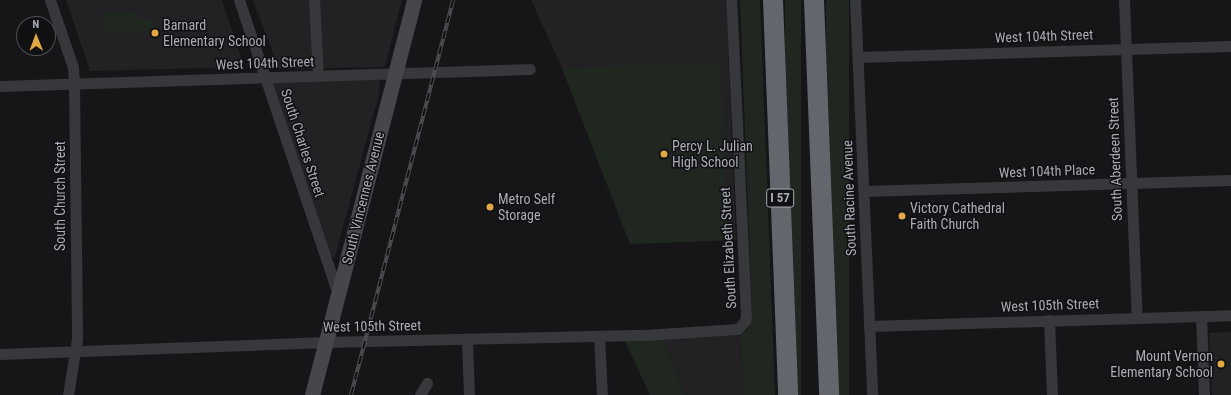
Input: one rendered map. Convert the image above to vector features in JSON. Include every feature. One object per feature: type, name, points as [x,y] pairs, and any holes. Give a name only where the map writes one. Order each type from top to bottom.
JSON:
[{"type":"highway","name":"I 57","points":[[773,0],[788,395]]},
{"type":"highway","points":[[814,0],[829,395]]},
{"type":"main road","name":"South Vincennes Avenue","points":[[312,395],[414,0]]},
{"type":"street","name":"South Church Street","points":[[50,0],[73,67],[74,84],[76,352],[68,395]]},
{"type":"street","name":"South Charles Street","points":[[239,0],[338,295]]},
{"type":"street","points":[[314,0],[318,76]]},
{"type":"street","name":"South Elizabeth Street","points":[[732,0],[746,315],[742,326]]},
{"type":"street","name":"South Racine Avenue","points":[[855,0],[872,395]]},
{"type":"street","name":"South Aberdeen Street","points":[[1124,0],[1136,318]]},
{"type":"street","name":"West 104th Street","points":[[858,57],[1231,46]]},
{"type":"street","name":"West 104th Street","points":[[0,86],[530,69]]},
{"type":"street","name":"West 104th Place","points":[[864,191],[1231,180]]},
{"type":"street","name":"West 105th Street","points":[[869,326],[1231,315]]},
{"type":"street","points":[[1200,316],[1204,395]]},
{"type":"street","points":[[1049,320],[1052,395]]},
{"type":"street","name":"West 105th Street","points":[[0,354],[326,342],[599,336],[732,331],[742,326]]},
{"type":"street","points":[[599,336],[602,395]]},
{"type":"street","points":[[466,339],[469,395]]},
{"type":"street","points":[[420,395],[427,383]]},
{"type":"shaded area","name":"Barnard Elementary School","points":[[66,0],[222,0],[244,67],[90,71]]},
{"type":"shaded area","points":[[253,0],[402,0],[385,67],[279,69]]},
{"type":"shaded area","name":"Percy L. Julian High School","points":[[531,0],[726,0],[736,240],[630,244],[562,68]]},
{"type":"shaded area","points":[[740,0],[760,0],[775,395],[743,395],[741,335],[749,328],[752,312]]},
{"type":"shaded area","points":[[785,0],[801,0],[801,395],[785,395]]},
{"type":"shaded area","points":[[826,0],[849,0],[849,395],[826,395]]},
{"type":"shaded area","points":[[138,13],[138,19],[153,18],[154,30],[103,31],[102,14]]},
{"type":"shaded area","name":"Percy L. Julian High School","points":[[720,62],[730,240],[630,244],[562,68]]},
{"type":"shaded area","points":[[380,78],[379,94],[335,257],[331,257],[273,82]]},
{"type":"shaded area","name":"Mount Vernon Elementary School","points":[[1231,332],[1231,395],[1212,395],[1209,333]]},
{"type":"shaded area","points":[[741,335],[743,395],[685,395],[663,339]]},
{"type":"shaded area","points":[[663,339],[685,395],[650,395],[625,341]]},
{"type":"railway","points":[[351,395],[453,0]]},
{"type":"place","name":"Barnard Elementary School","points":[[155,33]]},
{"type":"place","name":"Percy L. Julian High School","points":[[664,154]]},
{"type":"place","name":"Metro Self Storage","points":[[490,207]]},
{"type":"place","name":"Victory Cathedral Faith Church","points":[[902,216]]},
{"type":"place","name":"Mount Vernon Elementary School","points":[[1221,364]]}]
